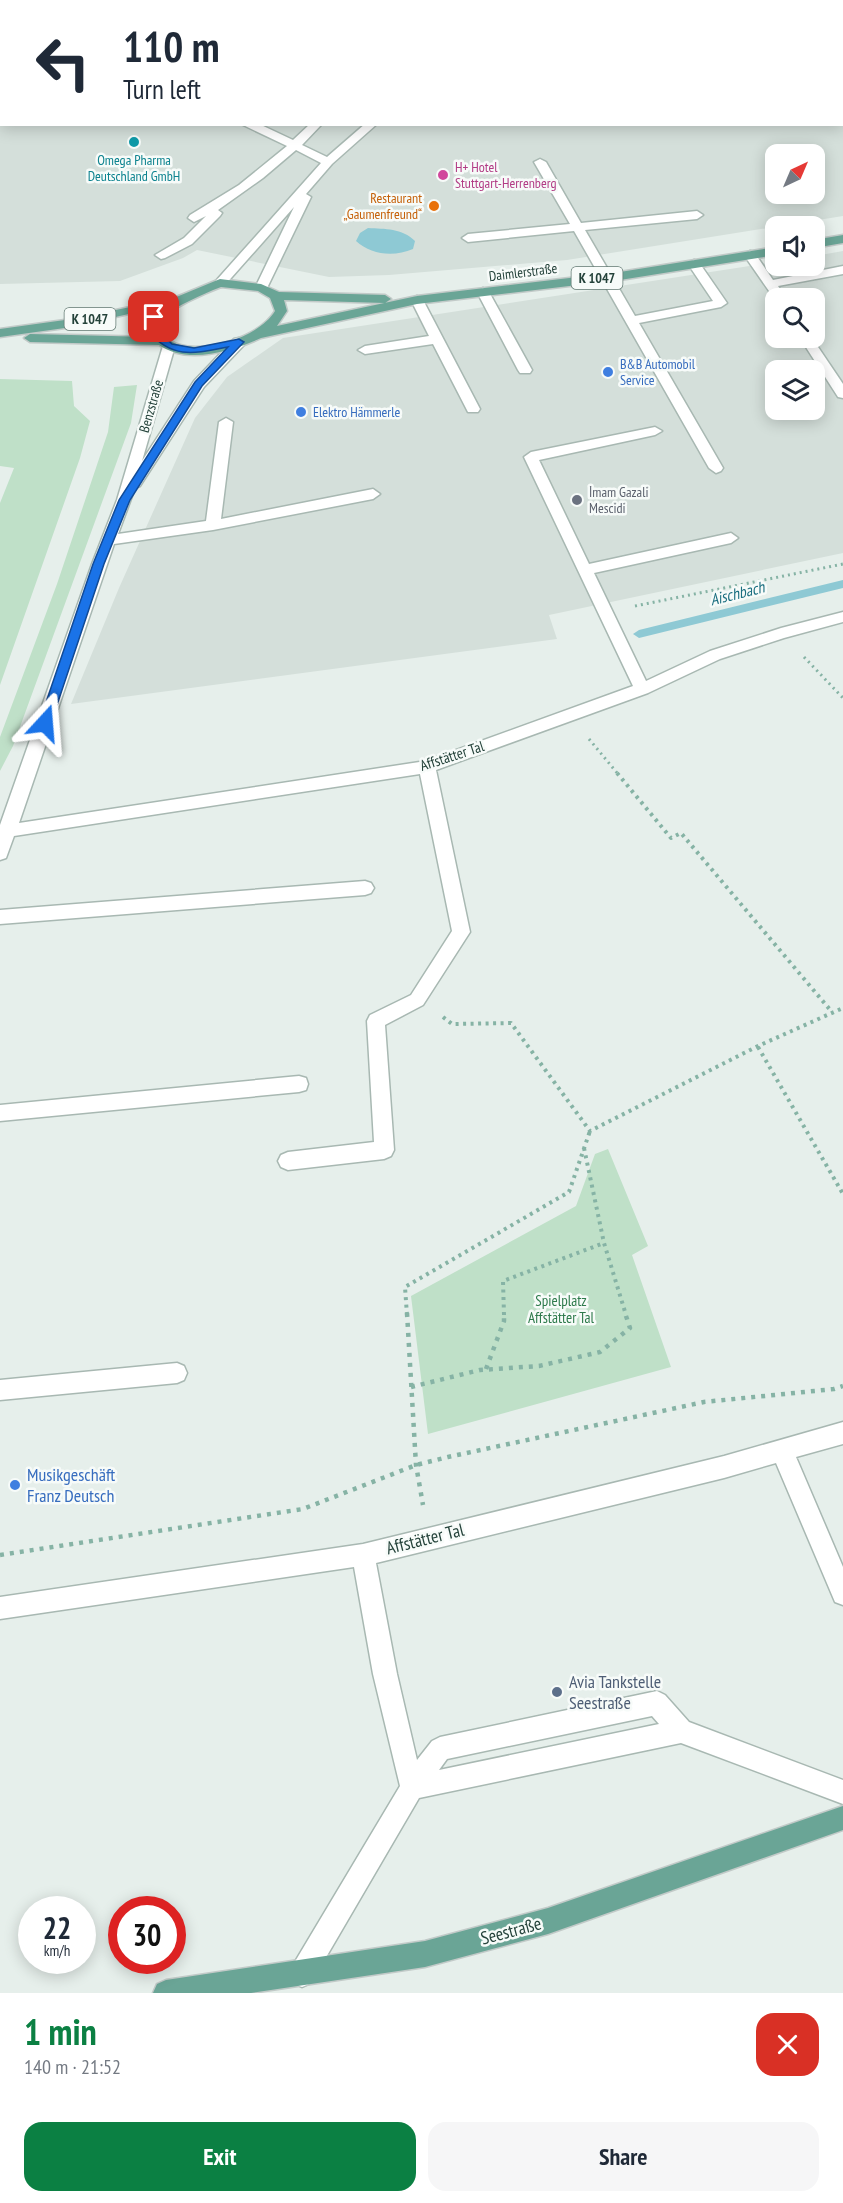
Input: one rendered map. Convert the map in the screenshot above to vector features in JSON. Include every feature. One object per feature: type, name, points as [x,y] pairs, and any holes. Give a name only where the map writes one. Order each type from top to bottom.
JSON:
[{"type":"main road","points":[[825,242],[843,239]]},
{"type":"main road","name":"Daimlerstraße","points":[[259,334],[417,300],[606,277],[765,253]]},
{"type":"main road","points":[[220,283],[261,288],[276,296],[281,311],[272,324],[259,334],[239,342],[194,351],[166,343],[154,332],[154,317],[178,299],[220,283]]},
{"type":"main road","name":"Daimlerstraße","points":[[276,296],[417,300]]},
{"type":"main road","name":"K 1047","points":[[0,335],[178,299]]},
{"type":"main road","name":"K 1047","points":[[0,335],[166,343]]},
{"type":"main road","name":"Seestraße","points":[[166,1993],[425,1954],[548,1922],[843,1818]]},
{"type":"street","points":[[251,126],[328,162]]},
{"type":"street","points":[[161,255],[188,241],[227,201],[296,146],[315,126]]},
{"type":"street","points":[[220,283],[328,162],[370,126]]},
{"type":"street","points":[[540,162],[716,468]]},
{"type":"street","points":[[261,288],[314,179]]},
{"type":"street","points":[[194,218],[227,201]]},
{"type":"street","points":[[468,238],[697,214]]},
{"type":"street","points":[[750,255],[773,288]]},
{"type":"street","points":[[631,321],[721,303],[694,264]]},
{"type":"street","points":[[770,284],[843,270]]},
{"type":"street","points":[[483,292],[525,370]]},
{"type":"street","points":[[417,300],[473,409]]},
{"type":"street","points":[[365,350],[437,339]]},
{"type":"street","name":"Benzstraße","points":[[124,500],[198,384],[239,342]]},
{"type":"street","name":"Benzstraße","points":[[0,853],[4,832],[124,500],[166,343]]},
{"type":"street","points":[[813,348],[843,394]]},
{"type":"street","points":[[213,525],[226,422]]},
{"type":"street","points":[[642,689],[531,457],[655,431]]},
{"type":"street","points":[[108,540],[213,525],[373,494]]},
{"type":"street","points":[[585,570],[731,538]]},
{"type":"street","name":"Affstätter Tal","points":[[4,832],[427,767],[642,689],[715,656],[782,633],[843,617]]},
{"type":"street","points":[[288,1161],[384,1150],[376,1021],[417,1000],[461,932],[427,767]]},
{"type":"street","points":[[0,916],[365,888]]},
{"type":"street","points":[[0,1113],[298,1084]]},
{"type":"street","points":[[0,1390],[177,1373]]},
{"type":"street","name":"Affstätter Tal","points":[[0,1608],[363,1555],[724,1467],[843,1433]]},
{"type":"street","points":[[782,1451],[843,1594]]},
{"type":"street","points":[[363,1555],[385,1674],[411,1788]]},
{"type":"street","points":[[302,1974],[411,1788],[440,1749],[657,1703],[681,1731],[843,1792]]},
{"type":"street","points":[[411,1788],[681,1731]]},
{"type":"path","points":[[606,613],[843,564]]},
{"type":"path","points":[[782,633],[843,698]]},
{"type":"path","points":[[569,716],[671,838],[681,833],[832,1012]]},
{"type":"path","points":[[417,1000],[452,1024],[511,1023],[590,1131]]},
{"type":"path","points":[[428,1539],[416,1465],[405,1287],[569,1192],[590,1131],[758,1046],[843,1008]]},
{"type":"path","points":[[758,1046],[843,1194]]},
{"type":"path","points":[[411,1388],[486,1369],[539,1366],[600,1352],[630,1328],[604,1243],[584,1147]]},
{"type":"path","points":[[486,1369],[504,1321],[503,1281],[604,1243]]},
{"type":"path","points":[[0,1555],[303,1509],[416,1465],[704,1402],[834,1389],[843,1386]]},
{"type":"shaded area","points":[[0,126],[843,126],[843,216],[825,219],[825,216],[765,216],[765,228],[567,260],[389,275],[329,277],[197,250],[183,258],[120,281],[0,284]]},
{"type":"shaded area","points":[[843,251],[843,553],[549,615],[557,639],[71,704],[119,588],[195,418],[227,377],[283,338],[765,264],[765,276],[825,276],[825,254]]},
{"type":"green space","points":[[0,379],[72,381],[74,406],[90,421],[80,458],[0,685],[0,503],[14,468],[0,466]]},
{"type":"green space","points":[[137,385],[131,423],[13,746],[0,771],[0,737],[57,584],[108,432],[114,387]]},
{"type":"green space","name":"Spielplatz Affstätter Tal","points":[[608,1149],[648,1246],[632,1255],[671,1367],[428,1434],[411,1296],[576,1206],[595,1154]]},
{"type":"water","points":[[368,228],[393,230],[405,234],[415,241],[413,249],[391,254],[376,252],[362,246],[356,241],[360,233]]},
{"type":"waterway","name":"Aischbach","points":[[639,634],[843,584]]},
{"type":"place","name":"Omega Pharma Deutschland GmbH","points":[[134,142]]},
{"type":"place","name":"H+ Hotel Stuttgart-Herrenberg","points":[[443,175]]},
{"type":"place","name":"Restaurant „Gaumenfreund“","points":[[434,206]]},
{"type":"place","name":"B&B Automobil Service","points":[[608,372]]},
{"type":"place","name":"Elektro Hämmerle","points":[[301,412]]},
{"type":"place","name":"İmam Gazali Mescidi","points":[[577,500]]},
{"type":"place","name":"Musikgeschäft Franz Deutsch","points":[[15,1485]]},
{"type":"place","name":"Avia Tankstelle Seestraße","points":[[557,1692]]},
{"type":"route","points":[[45,723],[99,564],[124,500],[198,384],[239,342],[194,351],[169,346],[154,332],[154,317]]}]
